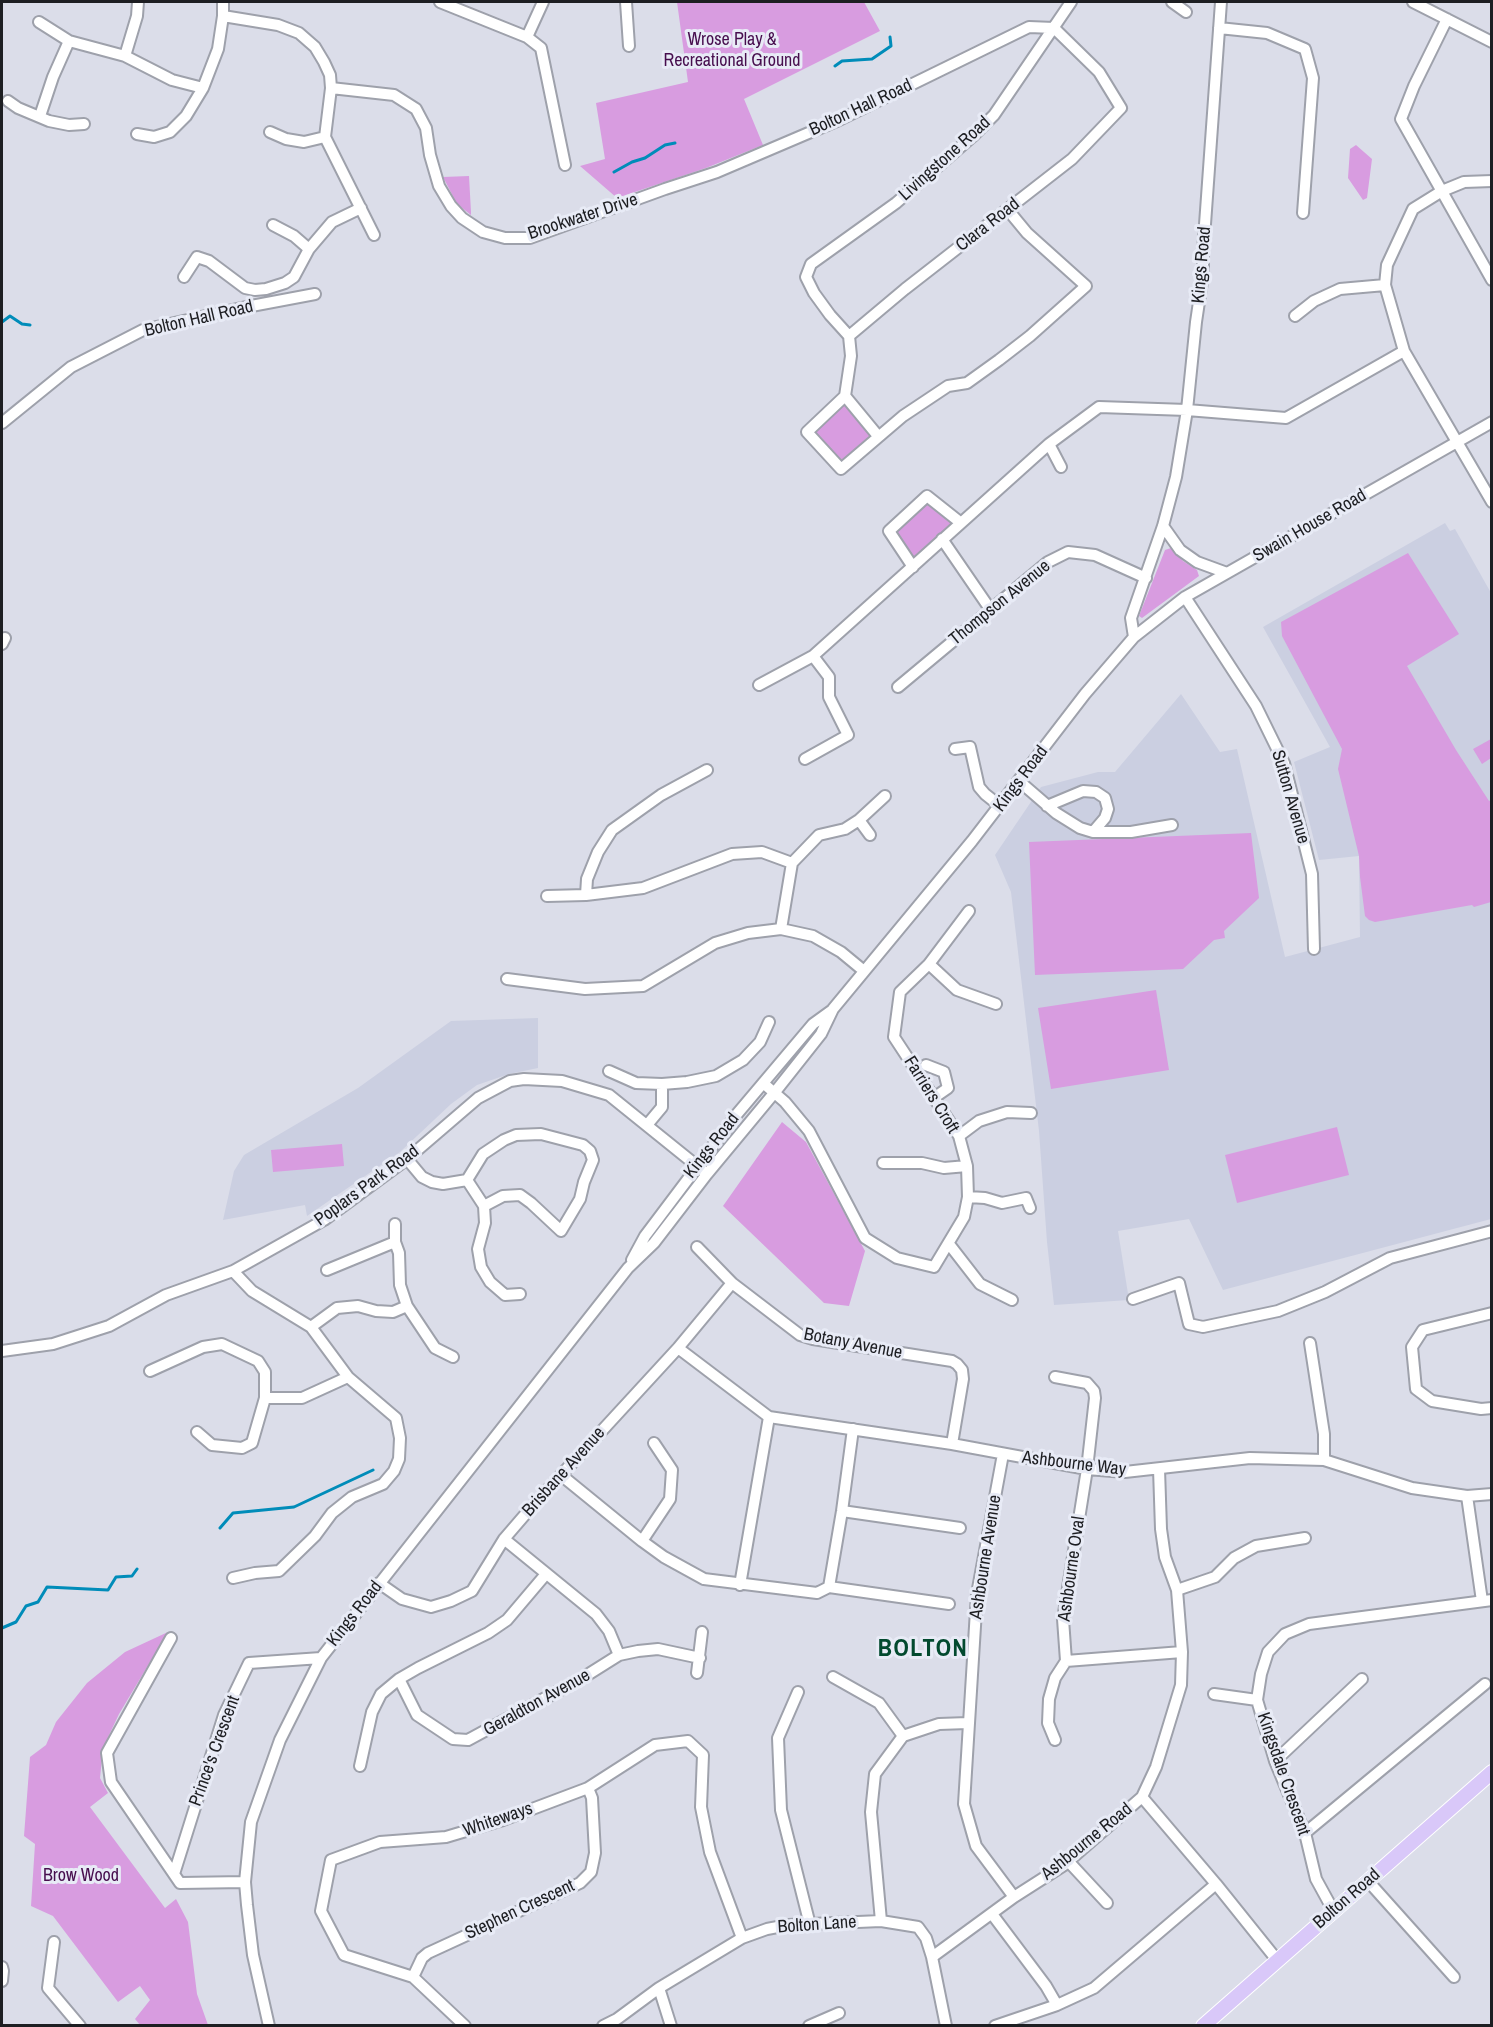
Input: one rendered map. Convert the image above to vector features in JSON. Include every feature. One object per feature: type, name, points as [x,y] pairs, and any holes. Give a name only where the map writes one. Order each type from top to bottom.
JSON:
[{"type":"main road","name":"Bolton Road","points":[[1203,2025],[1491,1772]]},
{"type":"street","points":[[125,56],[137,16],[138,2]]},
{"type":"street","points":[[137,134],[154,137],[170,132],[186,116],[203,88],[218,49],[223,2]]},
{"type":"street","points":[[440,2],[527,37],[541,48],[565,165]]},
{"type":"street","points":[[468,13],[472,2]]},
{"type":"street","points":[[527,37],[543,2]]},
{"type":"street","points":[[626,2],[629,46]]},
{"type":"street","name":"Livingstone Road","points":[[849,336],[830,315],[806,278],[812,264],[896,203],[973,136],[994,114],[1071,2]]},
{"type":"street","points":[[1172,2],[1186,12]]},
{"type":"street","name":"Kings Road","points":[[269,2025],[253,1954],[245,1882],[251,1822],[280,1740],[321,1658],[628,1268],[654,1243],[706,1174],[821,1034],[833,1009],[948,872],[1085,694],[1134,637],[1131,618],[1163,526],[1176,477],[1187,410],[1203,275],[1221,2]]},
{"type":"street","points":[[1413,2],[1491,42]]},
{"type":"street","points":[[223,16],[278,25],[298,33],[315,47],[330,75],[331,88],[325,137],[374,235]]},
{"type":"street","points":[[1446,19],[1401,119],[1491,280]]},
{"type":"street","points":[[39,22],[69,41],[125,56],[172,80],[203,88]]},
{"type":"street","name":"Bolton Hall Road","points":[[665,189],[717,172],[839,120],[1029,27],[1054,28]]},
{"type":"street","name":"Clara Road","points":[[849,336],[1072,159],[1121,108],[1099,72],[1054,28]]},
{"type":"street","points":[[1219,28],[1267,33],[1305,49],[1313,78],[1303,213]]},
{"type":"street","points":[[40,117],[53,76],[69,41]]},
{"type":"street","name":"Brookwater Drive","points":[[331,88],[394,95],[416,109],[426,128],[430,155],[439,186],[451,206],[462,218],[483,232],[505,238],[530,238],[665,189]]},
{"type":"street","points":[[8,101],[40,117],[69,125],[84,124]]},
{"type":"street","points":[[270,132],[286,139],[304,142],[325,137]]},
{"type":"street","points":[[1491,181],[1464,182],[1442,190],[1413,209],[1387,265],[1385,285],[1404,351],[1491,502]]},
{"type":"street","points":[[184,277],[197,257],[209,261],[245,288],[266,289],[285,283],[294,277],[309,249],[332,222],[362,208]]},
{"type":"street","points":[[849,336],[851,356],[845,396],[807,432],[841,469],[903,416],[948,386],[967,383],[999,360],[1030,336],[1086,286],[1027,233],[1008,210]]},
{"type":"street","points":[[273,225],[294,236],[309,249]]},
{"type":"street","points":[[1296,316],[1314,301],[1340,289],[1385,285]]},
{"type":"street","name":"Bolton Hall Road","points":[[2,423],[71,368],[143,330],[315,294]]},
{"type":"street","points":[[759,685],[813,656],[1049,444],[1099,407],[1187,410],[1286,418],[1404,351]]},
{"type":"street","points":[[845,396],[878,436]]},
{"type":"street","name":"Swain House Road","points":[[1134,637],[1185,597],[1491,422]]},
{"type":"street","points":[[1049,444],[1061,467]]},
{"type":"street","points":[[913,567],[889,531],[927,496],[961,523]]},
{"type":"street","points":[[1163,526],[1180,550],[1197,562],[1227,573]]},
{"type":"street","points":[[942,539],[990,609]]},
{"type":"street","name":"Thompson Avenue","points":[[898,687],[1047,562],[1068,552],[1095,555],[1146,578]]},
{"type":"street","name":"Sutton Avenue","points":[[1185,597],[1256,706],[1284,763],[1312,874],[1314,949]]},
{"type":"street","points":[[805,759],[848,735],[829,697],[829,677],[813,656]]},
{"type":"street","points":[[955,749],[970,747],[980,787],[1000,806]]},
{"type":"street","points":[[586,895],[587,879],[598,852],[612,831],[661,795],[707,770]]},
{"type":"street","points":[[1019,781],[1047,806],[1080,828],[1093,832],[1131,832],[1172,825]]},
{"type":"street","points":[[1047,806],[1083,791],[1096,792],[1105,798],[1108,809],[1105,818],[1093,832]]},
{"type":"street","points":[[781,929],[792,863],[819,835],[845,829],[859,820],[885,796]]},
{"type":"street","points":[[859,820],[870,836]]},
{"type":"street","points":[[547,896],[586,895],[643,888],[732,854],[762,852],[792,863]]},
{"type":"street","name":"Farriers Croft","points":[[775,1092],[809,1131],[865,1238],[897,1258],[934,1267],[964,1217],[968,1197],[967,1166],[959,1136],[894,1037],[900,992],[929,964],[969,911]]},
{"type":"street","points":[[507,979],[585,989],[644,986],[715,943],[748,933],[781,929],[813,936],[841,952],[864,971]]},
{"type":"street","points":[[929,964],[957,990],[996,1004]]},
{"type":"street","name":"Kings Road","points":[[628,1268],[645,1236],[696,1166],[813,1024],[833,1009]]},
{"type":"street","points":[[609,1071],[636,1083],[687,1082],[716,1076],[743,1059],[760,1042],[769,1022]]},
{"type":"street","points":[[926,1065],[944,1072],[948,1088],[935,1097]]},
{"type":"street","name":"Poplars Park Road","points":[[2,1351],[53,1344],[109,1326],[166,1295],[232,1271],[324,1221],[407,1159],[478,1098],[510,1081],[524,1079],[562,1081],[609,1095],[706,1174]]},
{"type":"street","points":[[763,1083],[775,1092]]},
{"type":"street","points":[[647,1125],[662,1107],[662,1084]]},
{"type":"street","points":[[959,1136],[980,1121],[1007,1112],[1031,1113]]},
{"type":"street","points":[[407,1159],[422,1177],[443,1184],[467,1180],[483,1154],[516,1135],[541,1134],[584,1145],[590,1151],[593,1160],[580,1199],[561,1231],[531,1203],[520,1196],[503,1196],[484,1206]]},
{"type":"street","points":[[883,1163],[922,1162],[944,1168],[967,1166]]},
{"type":"street","points":[[467,1180],[484,1206],[485,1223],[478,1249],[481,1267],[490,1282],[506,1299],[520,1294]]},
{"type":"street","points":[[968,1197],[985,1198],[1002,1203],[1026,1198],[1030,1208]]},
{"type":"street","points":[[394,1224],[395,1242],[399,1253],[400,1285],[407,1306],[435,1348],[453,1357]]},
{"type":"street","points":[[1134,1299],[1179,1283],[1189,1324],[1203,1327],[1278,1311],[1325,1292],[1390,1258],[1491,1231]]},
{"type":"street","points":[[327,1270],[395,1242]]},
{"type":"street","points":[[949,1244],[980,1284],[1007,1292]]},
{"type":"street","name":"Botany Avenue","points":[[697,1247],[732,1283],[800,1335],[952,1361],[957,1364],[962,1370],[963,1379],[952,1444]]},
{"type":"street","points":[[232,1271],[252,1291],[311,1327],[348,1377],[396,1418],[400,1438],[399,1459],[382,1484],[352,1497],[332,1513],[315,1536],[279,1571],[233,1578]]},
{"type":"street","name":"Brisbane Avenue","points":[[379,1583],[402,1599],[431,1607],[472,1591],[504,1539],[678,1348],[732,1283]]},
{"type":"street","points":[[311,1327],[337,1308],[358,1306],[376,1311],[393,1312],[407,1306]]},
{"type":"street","points":[[1491,1313],[1423,1330],[1412,1347],[1416,1389],[1432,1401],[1481,1409],[1491,1408]]},
{"type":"street","points":[[1310,1343],[1324,1434],[1324,1460]]},
{"type":"street","points":[[150,1371],[203,1347],[222,1344],[258,1361],[265,1372],[264,1398],[252,1443],[242,1448],[212,1445],[197,1432]]},
{"type":"street","name":"Ashbourne Way","points":[[678,1348],[770,1418],[952,1444],[1087,1469],[1125,1472],[1250,1458],[1324,1460],[1412,1488],[1467,1496],[1491,1494]]},
{"type":"street","points":[[264,1398],[302,1398],[348,1377]]},
{"type":"street","name":"Ashbourne Oval","points":[[1054,1377],[1087,1383],[1094,1391],[1095,1398],[1087,1469],[1063,1619],[1066,1661]]},
{"type":"street","points":[[740,1585],[770,1418]]},
{"type":"street","points":[[829,1587],[854,1429]]},
{"type":"street","points":[[642,1541],[670,1499],[672,1470],[654,1443]]},
{"type":"street","name":"Ashbourne Avenue","points":[[1002,1454],[977,1594],[964,1803],[976,1846],[1014,1897]]},
{"type":"street","name":"Ashbourne Road","points":[[932,1957],[1014,1897],[1068,1862],[1142,1797],[1156,1767],[1181,1685],[1182,1652],[1177,1590],[1166,1557],[1161,1529],[1159,1469]]},
{"type":"street","points":[[561,1475],[642,1541],[664,1557],[704,1580],[817,1593],[829,1587],[949,1604]]},
{"type":"street","points":[[1467,1496],[1486,1600]]},
{"type":"street","points":[[842,1511],[960,1528]]},
{"type":"street","points":[[1177,1590],[1215,1577],[1234,1558],[1256,1546],[1305,1538]]},
{"type":"street","points":[[504,1539],[596,1614],[609,1631],[619,1655]]},
{"type":"street","points":[[360,1766],[372,1712],[381,1694],[399,1678],[488,1633],[507,1620],[546,1574]]},
{"type":"street","name":"Kingsdale Crescent","points":[[1333,1910],[1316,1879],[1305,1833],[1275,1761],[1257,1700],[1261,1674],[1268,1652],[1285,1634],[1310,1624],[1486,1600]]},
{"type":"street","points":[[697,1672],[702,1632]]},
{"type":"street","points":[[171,1638],[107,1753],[111,1782],[180,1883],[245,1882]]},
{"type":"street","name":"Geraldton Avenue","points":[[399,1678],[417,1715],[453,1739],[468,1740],[584,1677],[619,1655],[658,1649],[700,1658]]},
{"type":"street","points":[[1054,1740],[1048,1723],[1049,1699],[1055,1678],[1066,1661],[1182,1652]]},
{"type":"street","name":"Prince's Crescent","points":[[174,1874],[224,1715],[249,1663],[321,1658]]},
{"type":"street","points":[[833,1677],[879,1703],[903,1736]]},
{"type":"street","points":[[1275,1761],[1362,1678]]},
{"type":"street","points":[[1305,1833],[1485,1684]]},
{"type":"street","points":[[798,1692],[778,1738],[780,1800],[810,1925]]},
{"type":"street","points":[[1214,1694],[1257,1700]]},
{"type":"street","points":[[881,1920],[871,1812],[875,1774],[903,1736],[939,1724],[968,1723]]},
{"type":"street","name":"Whiteways","points":[[465,2025],[413,1977],[344,1955],[321,1911],[331,1860],[380,1842],[446,1837],[503,1820],[588,1788],[655,1745],[688,1741],[703,1755],[701,1807],[710,1852],[742,1938]]},
{"type":"street","name":"Stephen Crescent","points":[[413,1977],[422,1958],[428,1953],[580,1883],[591,1872],[595,1853],[592,1798],[588,1788]]},
{"type":"street","points":[[1142,1797],[1277,1960]]},
{"type":"street","points":[[1068,1862],[1107,1903]]},
{"type":"street","points":[[1368,1881],[1454,1977]]},
{"type":"street","points":[[995,2025],[1057,2006],[1094,1988],[1216,1884]]},
{"type":"street","points":[[992,1914],[1046,1986],[1057,2006]]},
{"type":"street","name":"Bolton Lane","points":[[603,2025],[617,2019],[659,1988],[742,1938],[788,1925],[881,1920],[918,1927],[926,1938],[946,2025]]},
{"type":"street","points":[[54,1942],[48,1988],[80,2025]]},
{"type":"street","points":[[2,1967],[2,1981]]},
{"type":"street","points":[[659,1988],[671,2025]]},
{"type":"street","points":[[809,2025],[839,2013]]},
{"type":"shaded area","points":[[1445,523],[1450,531],[1455,529],[1491,593],[1491,1219],[1223,1290],[1189,1219],[1118,1231],[1129,1300],[1054,1305],[1039,1131],[1011,892],[995,855],[1041,787],[1098,772],[1115,772],[1181,694],[1220,752],[1237,749],[1285,957],[1360,937],[1359,856],[1319,860],[1294,762],[1330,747],[1263,627]]},
{"type":"shaded area","points":[[538,1018],[538,1068],[509,1074],[477,1085],[451,1104],[400,1152],[307,1216],[305,1205],[223,1220],[234,1171],[244,1155],[358,1088],[451,1021]]},
{"type":"green space","name":"Wrose Play & Recreational Ground","points":[[677,2],[864,2],[880,31],[744,99],[763,145],[706,168],[617,198],[580,166],[605,159],[596,103],[688,82]]},
{"type":"green space","points":[[1356,145],[1372,159],[1367,198],[1363,200],[1348,178],[1350,149]]},
{"type":"green space","points":[[469,176],[471,215],[457,204],[443,177]]},
{"type":"green space","points":[[844,401],[873,436],[842,466],[812,432]]},
{"type":"green space","points":[[927,500],[956,523],[914,561],[893,532]]},
{"type":"green space","points":[[1171,548],[1183,561],[1197,570],[1199,576],[1142,618],[1139,616],[1165,550]]},
{"type":"green space","points":[[1408,553],[1459,634],[1407,666],[1456,750],[1489,801],[1491,800],[1491,902],[1474,907],[1472,905],[1375,922],[1365,916],[1359,856],[1338,769],[1342,749],[1282,636],[1281,622]]},
{"type":"green space","points":[[1491,739],[1491,758],[1482,764],[1473,749]]},
{"type":"green space","points":[[1251,833],[1259,898],[1224,931],[1225,938],[1214,940],[1183,969],[1035,975],[1029,842]]},
{"type":"green space","points":[[1156,990],[1169,1070],[1051,1089],[1038,1008]]},
{"type":"green space","points":[[782,1122],[806,1142],[865,1251],[849,1306],[824,1303],[723,1206]]},
{"type":"green space","points":[[1337,1127],[1349,1175],[1237,1203],[1225,1155]]},
{"type":"green space","points":[[342,1144],[344,1166],[273,1172],[271,1150]]},
{"type":"green space","name":"Brow Wood","points":[[168,1632],[119,1714],[103,1748],[100,1778],[108,1793],[90,1807],[165,1908],[176,1899],[188,1922],[197,1994],[208,2025],[140,2025],[135,2019],[150,2000],[140,1986],[118,2002],[53,1916],[31,1906],[35,1844],[24,1836],[30,1757],[46,1745],[56,1722],[87,1683],[125,1652]]},
{"type":"waterway","points":[[835,66],[842,61],[872,59],[891,46],[890,37]]},
{"type":"waterway","points":[[614,172],[645,158],[665,145],[675,143]]},
{"type":"waterway","points":[[2,322],[10,316],[22,324],[30,325]]},
{"type":"waterway","points":[[220,1528],[233,1513],[294,1507],[373,1470]]},
{"type":"waterway","points":[[2,1628],[16,1622],[26,1606],[38,1602],[47,1587],[108,1590],[116,1577],[132,1576],[137,1569]]},
{"type":"district","name":"BOLTON","points":[[923,1650]]}]
